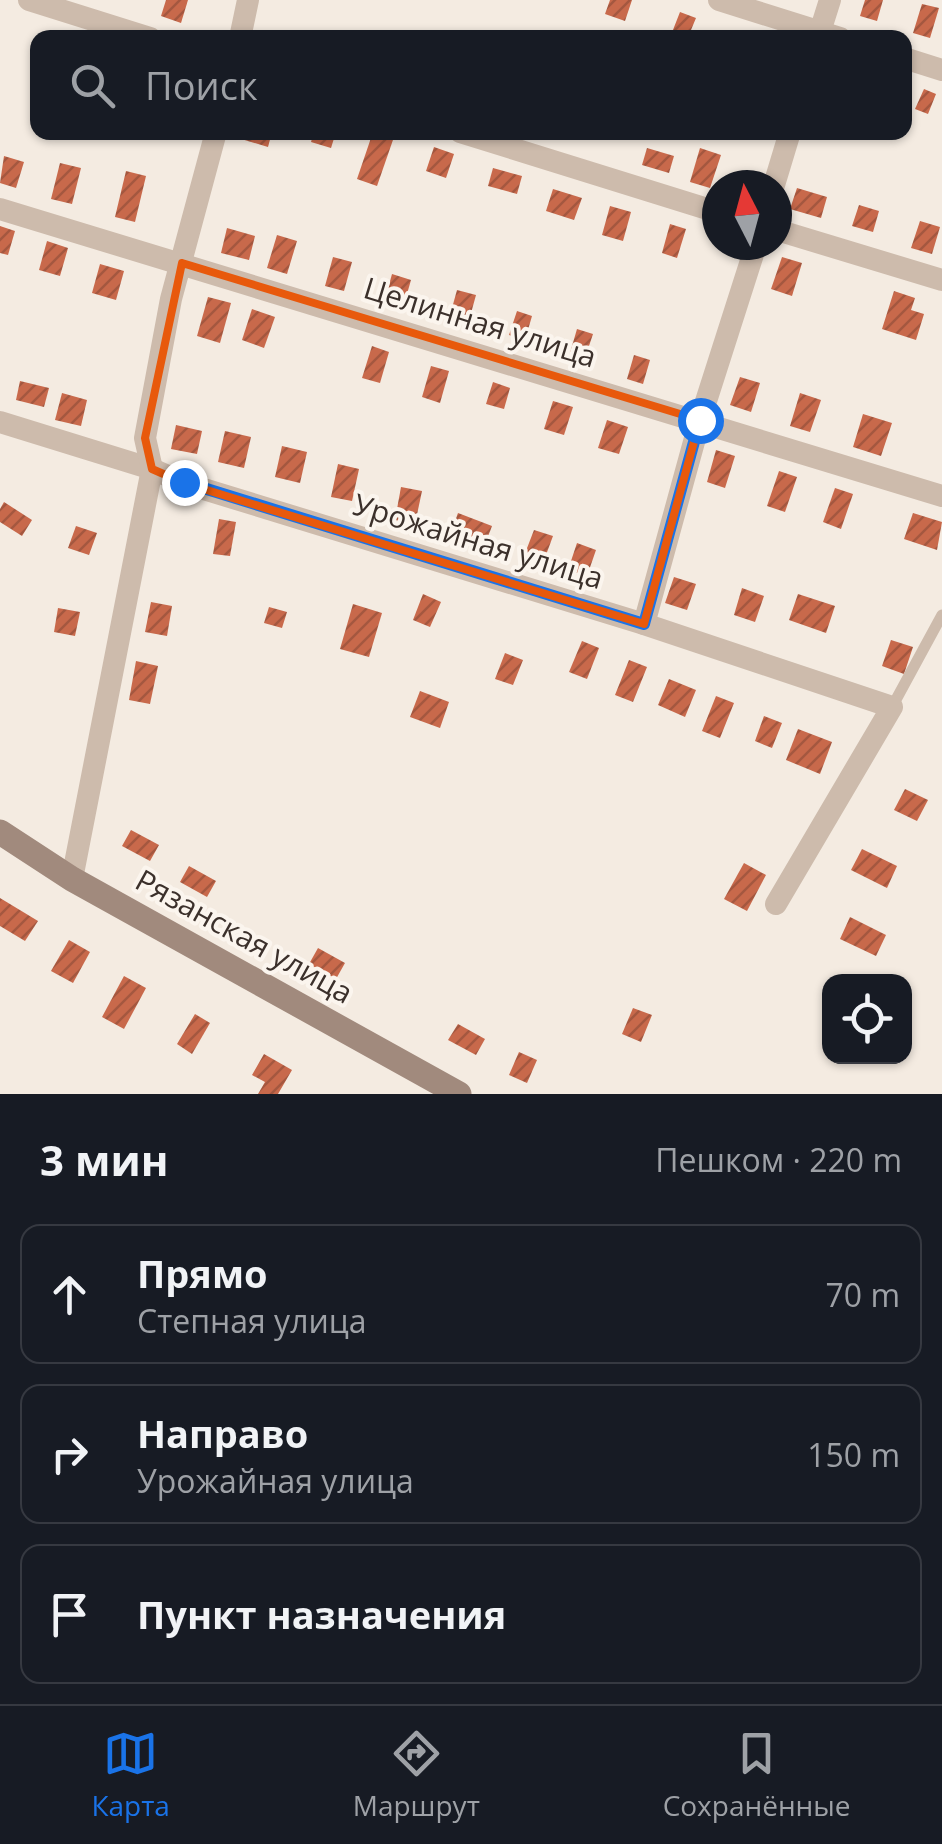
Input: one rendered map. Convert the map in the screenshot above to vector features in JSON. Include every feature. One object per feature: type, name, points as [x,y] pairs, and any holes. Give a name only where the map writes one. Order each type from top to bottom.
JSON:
[{"type":"main road","name":"Рязанская улица","points":[[0,832],[72,879],[459,1094]]},
{"type":"street","points":[[28,0],[124,30]]},
{"type":"street","points":[[242,30],[248,0]]},
{"type":"street","points":[[719,0],[811,30]]},
{"type":"street","points":[[827,30],[830,0]]},
{"type":"street","points":[[912,61],[942,70]]},
{"type":"street","points":[[72,879],[152,468],[145,438],[171,299],[214,140]]},
{"type":"street","points":[[486,140],[702,207]]},
{"type":"street","points":[[779,170],[788,140]]},
{"type":"street","name":"Целинная улица","points":[[0,209],[942,496]]},
{"type":"street","points":[[792,235],[942,280]]},
{"type":"street","points":[[644,624],[700,420],[751,260]]},
{"type":"street","name":"Урожайная улица","points":[[0,422],[644,624],[892,708]]},
{"type":"street","points":[[776,904],[892,708]]},
{"type":"lane","points":[[892,708],[942,615]]},
{"type":"highlighted area","points":[[182,263],[700,420],[644,624],[184,483],[152,469],[145,438]]},
{"type":"building","points":[[166,0],[188,0],[181,23],[161,16]]},
{"type":"building","points":[[610,0],[632,0],[625,21],[605,14]]},
{"type":"building","points":[[865,0],[883,0],[877,21],[860,16]]},
{"type":"building","points":[[922,4],[939,8],[930,38],[913,33]]},
{"type":"building","points":[[680,12],[696,18],[691,30],[673,30]]},
{"type":"building","points":[[924,89],[936,94],[928,114],[915,109]]},
{"type":"building","points":[[245,140],[270,140],[268,147]]},
{"type":"building","points":[[312,140],[334,140],[331,148]]},
{"type":"building","points":[[370,140],[393,140],[377,186],[357,179]]},
{"type":"building","points":[[434,147],[454,154],[446,178],[426,171]]},
{"type":"building","points":[[647,148],[674,156],[669,173],[642,165]]},
{"type":"building","points":[[700,148],[721,155],[716,170],[702,170],[702,186],[690,182]]},
{"type":"building","points":[[4,156],[24,162],[16,188],[0,183]]},
{"type":"building","points":[[60,163],[81,168],[72,204],[51,199]]},
{"type":"building","points":[[493,168],[522,176],[517,194],[488,186]]},
{"type":"building","points":[[126,171],[146,176],[135,222],[115,217]]},
{"type":"building","points":[[797,188],[827,197],[821,218],[792,210]]},
{"type":"building","points":[[553,189],[582,198],[574,220],[546,211]]},
{"type":"building","points":[[859,205],[879,211],[873,232],[852,226]]},
{"type":"building","points":[[610,206],[631,212],[623,241],[602,235]]},
{"type":"building","points":[[920,221],[940,227],[932,254],[911,248]]},
{"type":"building","points":[[670,224],[686,229],[677,258],[662,253]]},
{"type":"building","points":[[0,226],[15,231],[8,255],[0,253]]},
{"type":"building","points":[[227,228],[255,236],[249,260],[221,253]]},
{"type":"building","points":[[277,235],[297,241],[287,274],[267,268]]},
{"type":"building","points":[[47,241],[68,248],[60,276],[39,270]]},
{"type":"building","points":[[333,257],[352,262],[344,291],[325,286]]},
{"type":"building","points":[[781,260],[802,263],[792,296],[771,289]]},
{"type":"building","points":[[100,264],[124,271],[116,300],[92,293]]},
{"type":"building","points":[[392,274],[411,280],[403,308],[384,303]]},
{"type":"building","points":[[457,290],[476,295],[468,324],[449,319]]},
{"type":"building","points":[[894,291],[915,298],[911,310],[924,314],[916,340],[882,329]]},
{"type":"building","points":[[208,297],[231,303],[220,343],[197,336]]},
{"type":"building","points":[[252,309],[275,317],[264,348],[242,340]]},
{"type":"building","points":[[517,311],[532,316],[525,340],[509,335]]},
{"type":"building","points":[[577,329],[593,334],[585,358],[570,353]]},
{"type":"building","points":[[372,346],[389,352],[380,383],[362,378]]},
{"type":"building","points":[[634,355],[650,360],[643,384],[627,379]]},
{"type":"building","points":[[431,366],[449,371],[440,403],[422,397]]},
{"type":"building","points":[[740,377],[760,383],[751,412],[730,405]]},
{"type":"building","points":[[20,381],[49,388],[44,407],[16,400]]},
{"type":"building","points":[[493,382],[510,388],[504,409],[486,404]]},
{"type":"building","points":[[62,393],[87,400],[81,426],[55,420]]},
{"type":"building","points":[[800,393],[821,400],[810,432],[790,426]]},
{"type":"building","points":[[553,401],[573,407],[564,435],[544,429]]},
{"type":"building","points":[[863,414],[892,423],[881,456],[853,447]]},
{"type":"building","points":[[607,420],[628,427],[619,454],[598,448]]},
{"type":"building","points":[[176,425],[202,431],[197,454],[171,449]]},
{"type":"building","points":[[225,431],[251,437],[244,468],[218,462]]},
{"type":"building","points":[[282,446],[307,452],[300,483],[275,477]]},
{"type":"building","points":[[716,450],[735,456],[725,488],[707,482]]},
{"type":"building","points":[[338,464],[359,469],[352,501],[331,497]]},
{"type":"building","points":[[779,471],[797,477],[785,512],[767,506]]},
{"type":"building","points":[[401,487],[422,491],[415,524],[395,520]]},
{"type":"building","points":[[835,488],[853,494],[841,529],[823,522]]},
{"type":"building","points":[[4,502],[32,520],[22,536],[0,522]]},
{"type":"building","points":[[458,513],[492,526],[484,547],[450,535]]},
{"type":"building","points":[[913,513],[942,522],[937,550],[904,539]]},
{"type":"building","points":[[219,519],[236,522],[230,556],[213,554]]},
{"type":"building","points":[[76,526],[97,533],[89,555],[68,548]]},
{"type":"building","points":[[534,530],[553,536],[543,563],[524,556]]},
{"type":"building","points":[[577,543],[596,550],[587,576],[568,570]]},
{"type":"building","points":[[674,577],[696,584],[687,610],[665,603]]},
{"type":"building","points":[[742,588],[764,596],[755,622],[734,615]]},
{"type":"building","points":[[423,594],[441,602],[430,627],[413,620]]},
{"type":"building","points":[[798,594],[835,606],[826,633],[789,620]]},
{"type":"building","points":[[151,602],[172,606],[167,636],[145,632]]},
{"type":"building","points":[[353,604],[382,613],[369,657],[340,649]]},
{"type":"building","points":[[269,607],[287,612],[282,628],[264,623]]},
{"type":"building","points":[[58,608],[80,612],[75,636],[54,632]]},
{"type":"building","points":[[891,640],[913,647],[904,674],[882,666]]},
{"type":"building","points":[[582,641],[599,648],[587,679],[569,672]]},
{"type":"building","points":[[505,653],[523,660],[513,685],[495,679]]},
{"type":"building","points":[[629,660],[647,667],[633,702],[615,695]]},
{"type":"building","points":[[136,661],[158,666],[150,704],[129,700]]},
{"type":"building","points":[[669,679],[696,690],[685,717],[658,705]]},
{"type":"building","points":[[420,691],[449,702],[440,728],[410,717]]},
{"type":"building","points":[[716,696],[734,703],[720,738],[702,731]]},
{"type":"building","points":[[764,716],[782,723],[772,748],[755,741]]},
{"type":"building","points":[[798,729],[832,742],[820,774],[786,760]]},
{"type":"building","points":[[905,789],[928,800],[917,821],[894,810]]},
{"type":"building","points":[[131,830],[159,845],[150,861],[122,846]]},
{"type":"building","points":[[862,849],[897,866],[887,888],[851,870]]},
{"type":"building","points":[[744,863],[766,875],[747,911],[724,899]]},
{"type":"building","points":[[189,866],[216,881],[207,897],[180,882]]},
{"type":"building","points":[[0,898],[38,921],[25,941],[0,926]]},
{"type":"building","points":[[850,917],[886,935],[876,956],[840,939]]},
{"type":"building","points":[[69,940],[90,952],[73,983],[51,971]]},
{"type":"building","points":[[318,948],[345,963],[336,979],[309,964]]},
{"type":"building","points":[[124,976],[146,988],[124,1029],[102,1017]]},
{"type":"building","points":[[633,1008],[652,1015],[641,1042],[622,1034]]},
{"type":"building","points":[[195,1014],[210,1023],[192,1054],[177,1044]]},
{"type":"building","points":[[458,1024],[485,1039],[476,1055],[448,1040]]},
{"type":"building","points":[[519,1052],[537,1060],[527,1083],[509,1075]]},
{"type":"building","points":[[264,1054],[292,1070],[278,1094],[258,1094],[265,1082],[252,1075]]},
{"type":"route","points":[[184,482],[644,624],[700,420]]}]
